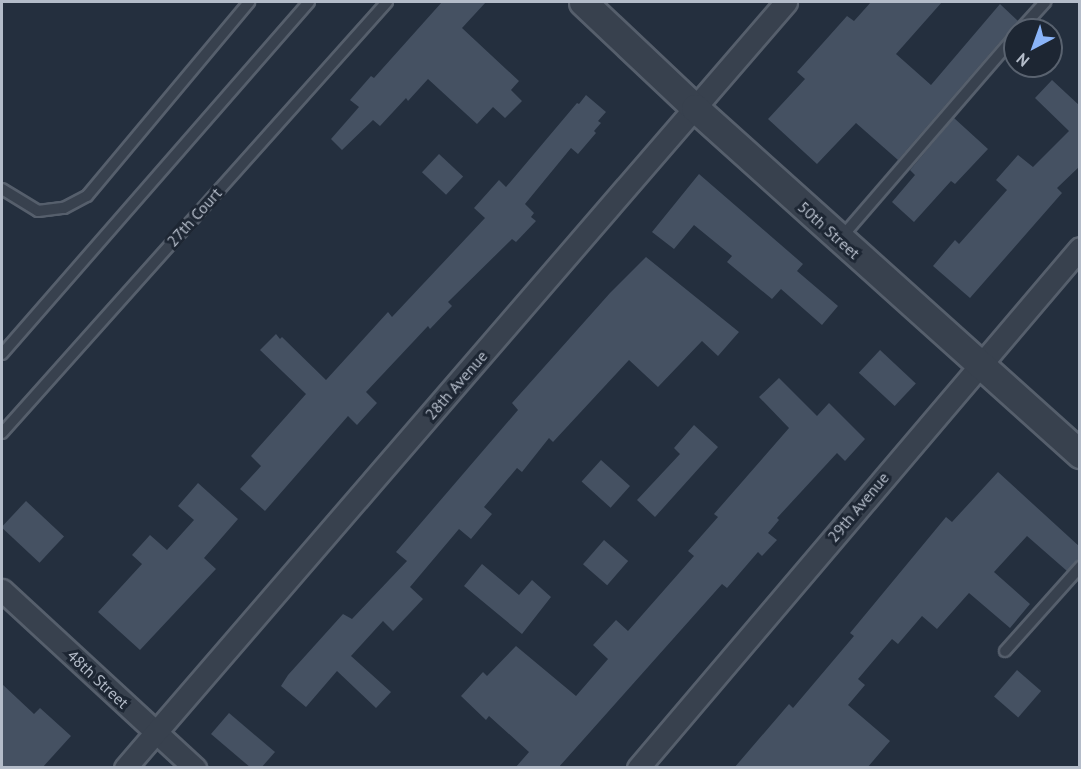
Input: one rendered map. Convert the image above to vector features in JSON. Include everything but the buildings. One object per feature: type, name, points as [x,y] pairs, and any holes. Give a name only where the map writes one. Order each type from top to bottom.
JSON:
[{"type":"street","name":"50th Street","points":[[583,2],[840,240],[1080,454]]},
{"type":"street","name":"28th Avenue","points":[[125,768],[786,2]]},
{"type":"street","name":"29th Avenue","points":[[638,768],[1080,248]]},
{"type":"street","name":"48th Street","points":[[2,590],[195,768]]},
{"type":"lane","points":[[2,189],[38,211],[64,208],[87,196],[249,2]]},
{"type":"lane","points":[[2,354],[309,2]]},
{"type":"lane","name":"27th Court","points":[[2,434],[387,2]]},
{"type":"lane","points":[[1031,18],[1045,2]]},
{"type":"lane","points":[[840,240],[1003,50]]},
{"type":"lane","points":[[1005,651],[1080,567]]}]
